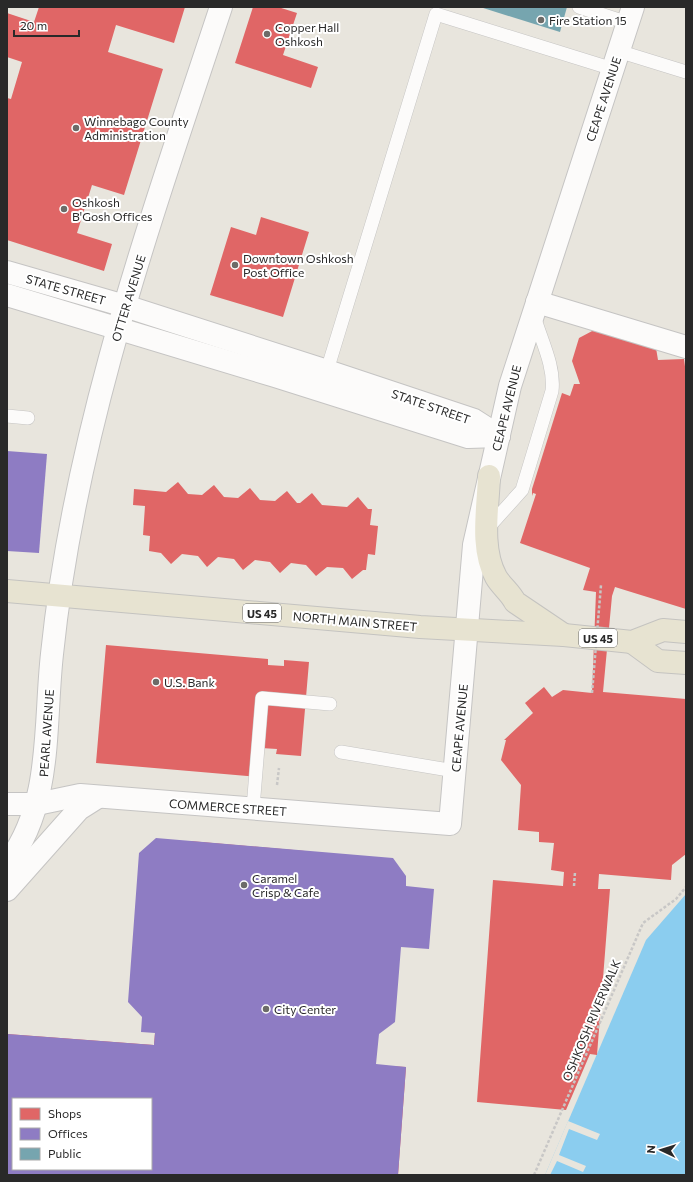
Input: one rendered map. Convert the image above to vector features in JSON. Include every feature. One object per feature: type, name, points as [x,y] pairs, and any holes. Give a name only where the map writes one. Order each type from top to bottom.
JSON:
[{"type":"main road","points":[[489,476],[480,537],[496,578],[511,594],[515,602],[564,635]]},
{"type":"main road","name":"NORTH MAIN STREET","points":[[7,591],[467,630],[564,635],[632,642],[663,630],[686,632]]},
{"type":"main road","name":"US 45","points":[[632,642],[658,661],[686,663]]},
{"type":"street","name":"OTTER AVENUE","points":[[58,595],[89,436],[105,374],[125,306],[221,7]]},
{"type":"street","name":"CEAPE AVENUE","points":[[489,476],[510,386],[630,15]]},
{"type":"street","name":"STATE STREET","points":[[7,272],[125,306],[324,380]]},
{"type":"street","name":"STATE STREET","points":[[7,294],[118,329],[324,380],[474,420],[499,436]]},
{"type":"street","points":[[535,308],[686,347]]},
{"type":"street","name":"CEAPE AVENUE","points":[[450,824],[467,630],[480,537]]},
{"type":"street","name":"PEARL AVENUE","points":[[7,864],[17,851],[37,804],[43,779],[58,595]]},
{"type":"street","name":"COMMERCE STREET","points":[[7,804],[37,804],[80,795],[450,824]]},
{"type":"street","points":[[7,890],[79,809],[98,797]]},
{"type":"lane","points":[[579,7],[630,15]]},
{"type":"lane","points":[[324,380],[436,14],[616,60],[686,72]]},
{"type":"lane","points":[[480,537],[522,490],[552,391],[552,370],[535,308]]},
{"type":"lane","points":[[7,416],[28,418]]},
{"type":"lane","points":[[253,808],[262,698],[330,704]]},
{"type":"lane","points":[[341,752],[455,771]]},
{"type":"path","points":[[592,693],[601,585]]},
{"type":"path","points":[[277,785],[279,768]]},
{"type":"path","points":[[574,886],[576,872]]},
{"type":"path","name":"OSHKOSH RIVERWALK","points":[[534,1175],[643,923],[676,899],[686,887]]},
{"type":"water","points":[[686,894],[686,1175],[545,1175],[646,940]]},
{"type":"pier","points":[[568,1121],[600,1134],[597,1140],[569,1129],[559,1155],[586,1166],[583,1172],[557,1161],[550,1175],[545,1175]]},
{"type":"building: Shops","name":"Winnebago County Administration","points":[[39,7],[185,7],[174,43],[116,25],[108,52],[163,69],[124,195],[92,185],[77,233],[112,244],[104,271],[7,240],[7,98],[11,99],[22,62],[7,57],[7,13],[34,22]]},
{"type":"building: Shops","name":"Copper Hall Oshkosh","points":[[253,7],[278,7],[297,13],[283,55],[318,67],[311,88],[235,63]]},
{"type":"building: Shops","points":[[261,217],[309,232],[283,317],[210,295],[231,227],[256,235]]},
{"type":"building: Shops","points":[[596,329],[656,348],[658,360],[684,359],[686,374],[686,609],[615,587],[612,596],[603,692],[686,699],[686,854],[672,865],[671,880],[599,874],[598,889],[610,889],[597,1055],[590,1054],[566,1110],[477,1102],[493,880],[563,886],[564,872],[551,870],[554,843],[539,842],[539,832],[518,830],[521,785],[501,760],[506,740],[504,740],[533,713],[525,703],[544,687],[552,697],[563,690],[592,693],[596,592],[583,590],[590,568],[520,543],[536,494],[533,493],[532,496],[532,489],[562,393],[570,396],[574,384],[580,384],[572,361],[579,338]]},
{"type":"building: Shops","points":[[178,482],[188,494],[202,495],[214,485],[224,497],[238,498],[250,488],[260,500],[275,501],[287,491],[297,503],[300,503],[312,493],[322,505],[347,507],[358,497],[368,509],[372,509],[370,525],[378,526],[375,555],[368,554],[366,570],[363,570],[352,579],[343,568],[327,567],[316,576],[306,565],[291,563],[280,573],[270,562],[255,560],[243,570],[234,559],[218,557],[207,567],[198,556],[182,554],[171,564],[161,553],[149,551],[150,536],[143,535],[145,506],[133,505],[134,489],[166,492]]},
{"type":"building: Shops","points":[[106,645],[268,659],[268,665],[284,666],[284,660],[309,662],[301,756],[276,754],[277,749],[261,748],[259,777],[96,763]]},
{"type":"building: Shops","name":"Caramel Crisp & Cafe","points":[[190,841],[305,851],[300,929],[182,919]]},
{"type":"building: Shops","points":[[155,1033],[354,1047],[353,1064],[406,1067],[398,1175],[278,1175],[285,1087],[257,1085],[257,1082],[238,1081],[231,1175],[7,1175],[7,1034],[154,1045]]},
{"type":"building: Offices","points":[[7,451],[47,454],[39,553],[7,551]]},
{"type":"building: Offices","name":"City Center","points":[[156,838],[393,858],[406,876],[406,886],[434,889],[429,949],[401,947],[395,1022],[379,1034],[376,1064],[406,1067],[398,1175],[7,1175],[7,1034],[154,1045],[155,1033],[141,1032],[142,1017],[128,1002],[139,853]]},
{"type":"building: Public","name":"Fire Station 15","points":[[480,7],[567,7],[560,32]]},
{"type":"place","name":"Fire Station 15","points":[[541,20]]},
{"type":"place","name":"Copper Hall Oshkosh","points":[[267,34]]},
{"type":"place","name":"Winnebago County Administration","points":[[76,128]]},
{"type":"place","name":"Oshkosh B'Gosh Offices","points":[[64,209]]},
{"type":"place","name":"Downtown Oshkosh Post Office","points":[[235,265]]},
{"type":"place","name":"U.S. Bank","points":[[156,682]]},
{"type":"place","name":"Caramel Crisp & Cafe","points":[[244,885]]},
{"type":"place","name":"City Center","points":[[266,1009]]}]
